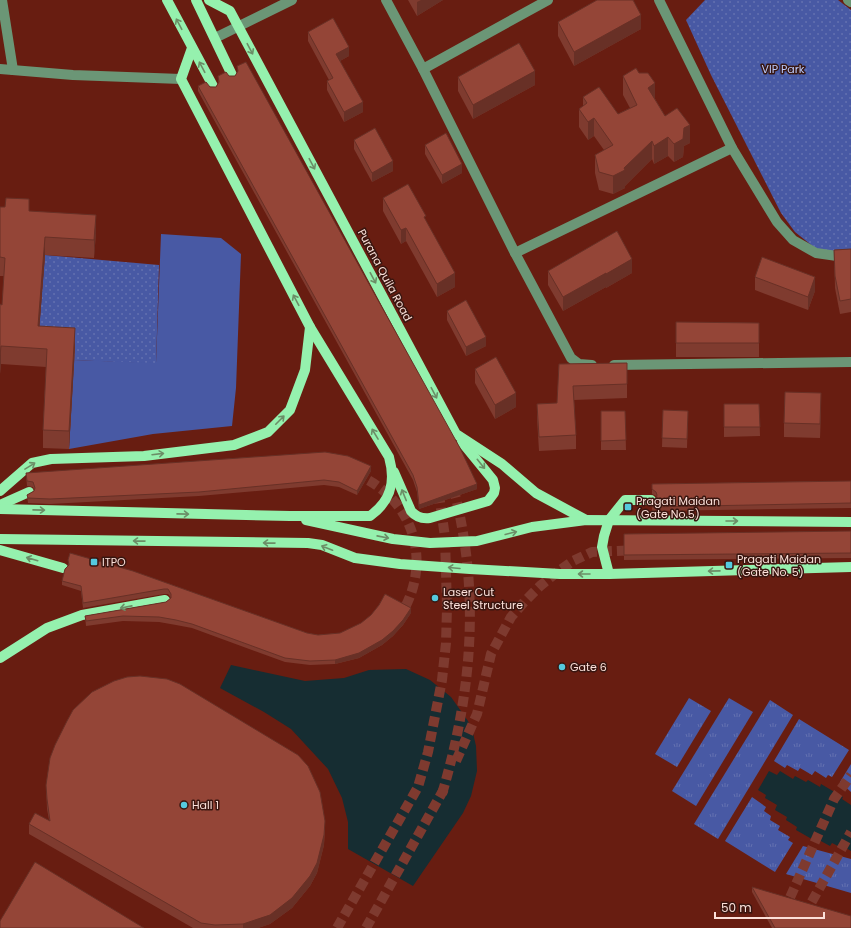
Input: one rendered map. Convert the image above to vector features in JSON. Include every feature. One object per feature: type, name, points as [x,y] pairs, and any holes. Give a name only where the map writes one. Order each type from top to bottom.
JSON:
[{"type":"main road","points":[[167,0],[213,86]]},
{"type":"main road","points":[[196,0],[232,75]]},
{"type":"main road","name":"Purana Quila Road","points":[[209,0],[230,11],[456,434],[502,464],[536,493],[586,520]]},
{"type":"main road","points":[[192,48],[181,79],[310,327],[389,457],[409,507],[413,514],[417,517],[430,518],[488,502],[494,493],[495,484],[493,480],[456,434]]},
{"type":"main road","points":[[0,491],[32,463],[51,459],[144,456],[234,445],[268,432],[290,410],[305,370],[310,327]]},
{"type":"main road","points":[[0,509],[290,516],[370,516],[384,503],[389,494],[393,476],[389,457]]},
{"type":"main road","points":[[0,505],[29,492]]},
{"type":"main road","points":[[610,574],[602,547],[609,520],[625,500],[651,500]]},
{"type":"main road","points":[[290,516],[393,539],[430,543],[477,541],[532,527],[586,520],[851,522]]},
{"type":"main road","points":[[0,539],[308,543],[322,545],[355,558],[400,564],[530,572],[610,574],[851,567]]},
{"type":"main road","points":[[0,550],[63,568]]},
{"type":"main road","points":[[0,658],[47,628],[82,615],[165,600]]},
{"type":"street","points":[[2,0],[12,70]]},
{"type":"street","points":[[215,38],[292,0]]},
{"type":"street","points":[[386,0],[423,68],[515,253],[571,358],[579,364],[588,365],[851,362]]},
{"type":"street","points":[[423,68],[548,0]]},
{"type":"street","points":[[659,0],[732,148],[777,222],[793,240],[816,253],[837,256],[851,255]]},
{"type":"street","points":[[0,69],[73,75],[181,79]]},
{"type":"street","points":[[515,253],[732,148]]},
{"type":"green space","name":"VIP Park","points":[[705,0],[838,0],[851,10],[851,253],[825,256],[795,232],[781,213],[711,75],[686,20]]},
{"type":"green space","points":[[161,234],[221,238],[241,254],[236,388],[232,426],[153,434],[69,449],[74,360],[156,363]]},
{"type":"green space","points":[[45,255],[159,265],[156,364],[74,360],[38,344]]},
{"type":"green space","points":[[689,698],[711,711],[677,767],[655,754]]},
{"type":"green space","points":[[729,698],[753,712],[696,806],[672,791]]},
{"type":"green space","points":[[770,700],[793,715],[718,839],[694,824]]},
{"type":"green space","points":[[799,719],[849,750],[832,777],[828,775],[826,778],[815,771],[812,775],[800,768],[798,771],[787,765],[785,768],[774,761]]},
{"type":"green space","points":[[851,764],[851,792],[840,782]]},
{"type":"green space","points":[[752,797],[766,807],[764,811],[771,816],[770,820],[780,826],[778,830],[790,837],[788,840],[793,843],[775,872],[725,841]]},
{"type":"green space","points":[[803,846],[851,859],[851,893],[786,874]]},
{"type":"shaded area","points":[[231,665],[305,681],[344,678],[369,670],[406,669],[430,680],[451,697],[468,721],[473,733],[476,746],[477,771],[471,796],[463,813],[413,886],[348,849],[348,822],[342,798],[328,769],[291,729],[264,712],[220,688]]},
{"type":"shaded area","points":[[769,771],[777,775],[780,771],[793,779],[795,776],[806,782],[808,780],[820,787],[821,784],[843,797],[842,799],[851,805],[851,851],[843,846],[842,848],[832,843],[830,846],[819,840],[817,842],[796,830],[797,827],[786,820],[787,817],[775,810],[777,805],[765,798],[766,795],[758,790]]},
{"type":"building","points":[[597,0],[633,0],[641,15],[574,52],[558,22]]},
{"type":"building","points":[[333,18],[349,47],[336,54],[363,102],[344,112],[327,81],[333,78],[308,32]]},
{"type":"building","points":[[519,43],[535,71],[473,105],[458,77]]},
{"type":"building","points":[[246,62],[460,448],[477,484],[419,505],[417,487],[413,475],[198,86],[206,82],[210,87],[216,87],[219,82],[218,76],[226,72],[229,76],[235,76],[238,71],[237,66]]},
{"type":"building","points":[[636,68],[639,73],[648,73],[655,83],[648,88],[665,116],[677,108],[690,125],[684,128],[683,139],[674,144],[668,137],[654,146],[652,141],[624,168],[625,170],[613,176],[599,172],[595,155],[613,145],[594,118],[588,122],[579,109],[587,103],[583,97],[599,87],[618,114],[637,105],[623,76]]},
{"type":"building","points":[[375,128],[393,161],[372,173],[354,140]]},
{"type":"building","points":[[446,133],[462,164],[442,175],[425,145]]},
{"type":"building","points":[[408,184],[426,216],[424,217],[455,273],[437,284],[406,228],[401,230],[383,198]]},
{"type":"building","points":[[6,198],[29,199],[29,211],[96,215],[94,240],[45,237],[38,326],[75,328],[69,431],[43,430],[47,349],[1,346],[0,356],[0,304],[2,305],[5,258],[0,257],[0,207],[5,207]]},
{"type":"building","points":[[617,231],[632,259],[563,297],[548,271]]},
{"type":"building","points":[[851,249],[851,299],[840,301],[835,276],[834,250]]},
{"type":"building","points":[[762,257],[815,277],[808,297],[755,277]]},
{"type":"building","points":[[466,300],[486,337],[466,347],[447,311]]},
{"type":"building","points":[[676,322],[759,323],[759,343],[676,343]]},
{"type":"building","points":[[496,357],[516,393],[495,405],[475,369]]},
{"type":"building","points":[[627,363],[627,384],[573,386],[576,435],[539,437],[537,404],[557,403],[559,364]]},
{"type":"building","points":[[785,392],[821,393],[820,424],[784,423]]},
{"type":"building","points":[[724,404],[759,404],[760,427],[724,427]]},
{"type":"building","points":[[663,410],[688,411],[687,439],[662,438]]},
{"type":"building","points":[[601,411],[625,411],[626,440],[601,441]]},
{"type":"building","points":[[325,452],[348,456],[371,466],[357,491],[339,482],[324,480],[199,492],[50,499],[28,498],[27,495],[34,491],[35,488],[33,482],[27,481],[26,473]]},
{"type":"building","points":[[851,481],[851,503],[652,507],[652,502],[656,499],[657,495],[652,489],[652,484]]},
{"type":"building","points":[[851,531],[851,553],[624,555],[624,534]]},
{"type":"building","points":[[70,553],[133,571],[307,633],[318,635],[340,633],[361,623],[371,615],[385,594],[411,608],[393,631],[382,640],[359,653],[335,660],[310,661],[285,658],[192,624],[176,620],[159,617],[123,616],[86,621],[85,616],[166,602],[171,598],[171,594],[168,589],[164,589],[83,603],[81,586],[62,581],[65,569],[69,565],[68,560]]},
{"type":"building","name":"Hall 1","points":[[140,676],[167,679],[180,684],[298,755],[308,766],[320,792],[325,821],[324,835],[317,863],[310,876],[292,898],[270,915],[243,924],[215,925],[201,923],[29,824],[35,813],[50,821],[46,785],[50,758],[73,710],[92,692],[114,681],[127,677]]},
{"type":"building","points":[[35,862],[144,928],[0,928],[0,921]]},
{"type":"building","points":[[752,887],[851,916],[851,928],[775,928]]},
{"type":"tunnel","points":[[355,474],[375,485],[392,498],[404,515],[412,534],[416,554],[416,575],[410,596],[400,616]]},
{"type":"tunnel","points":[[442,794],[463,702],[469,640],[470,609],[465,546],[460,515],[452,484]]},
{"type":"tunnel","points":[[337,928],[418,787],[428,752],[442,680],[446,643],[447,608],[445,537],[437,490]]},
{"type":"tunnel","points":[[456,761],[477,714],[491,654],[511,617],[540,586],[573,561],[592,552],[637,550]]},
{"type":"tunnel","points":[[784,911],[834,799],[851,775]]},
{"type":"tunnel","points":[[366,928],[444,789]]},
{"type":"tunnel","points":[[797,928],[851,832]]},
{"type":"place","name":"Pragati Maidan (Gate No.5)","points":[[628,507]]},
{"type":"place","name":"ITPO","points":[[94,562]]},
{"type":"place","name":"Pragati Maidan (Gate No. 5)","points":[[729,565]]},
{"type":"place","name":"Laser Cut Steel Structure","points":[[435,598]]},
{"type":"place","name":"Gate 6","points":[[562,667]]},
{"type":"place","name":"Hall 1","points":[[184,805]]}]
